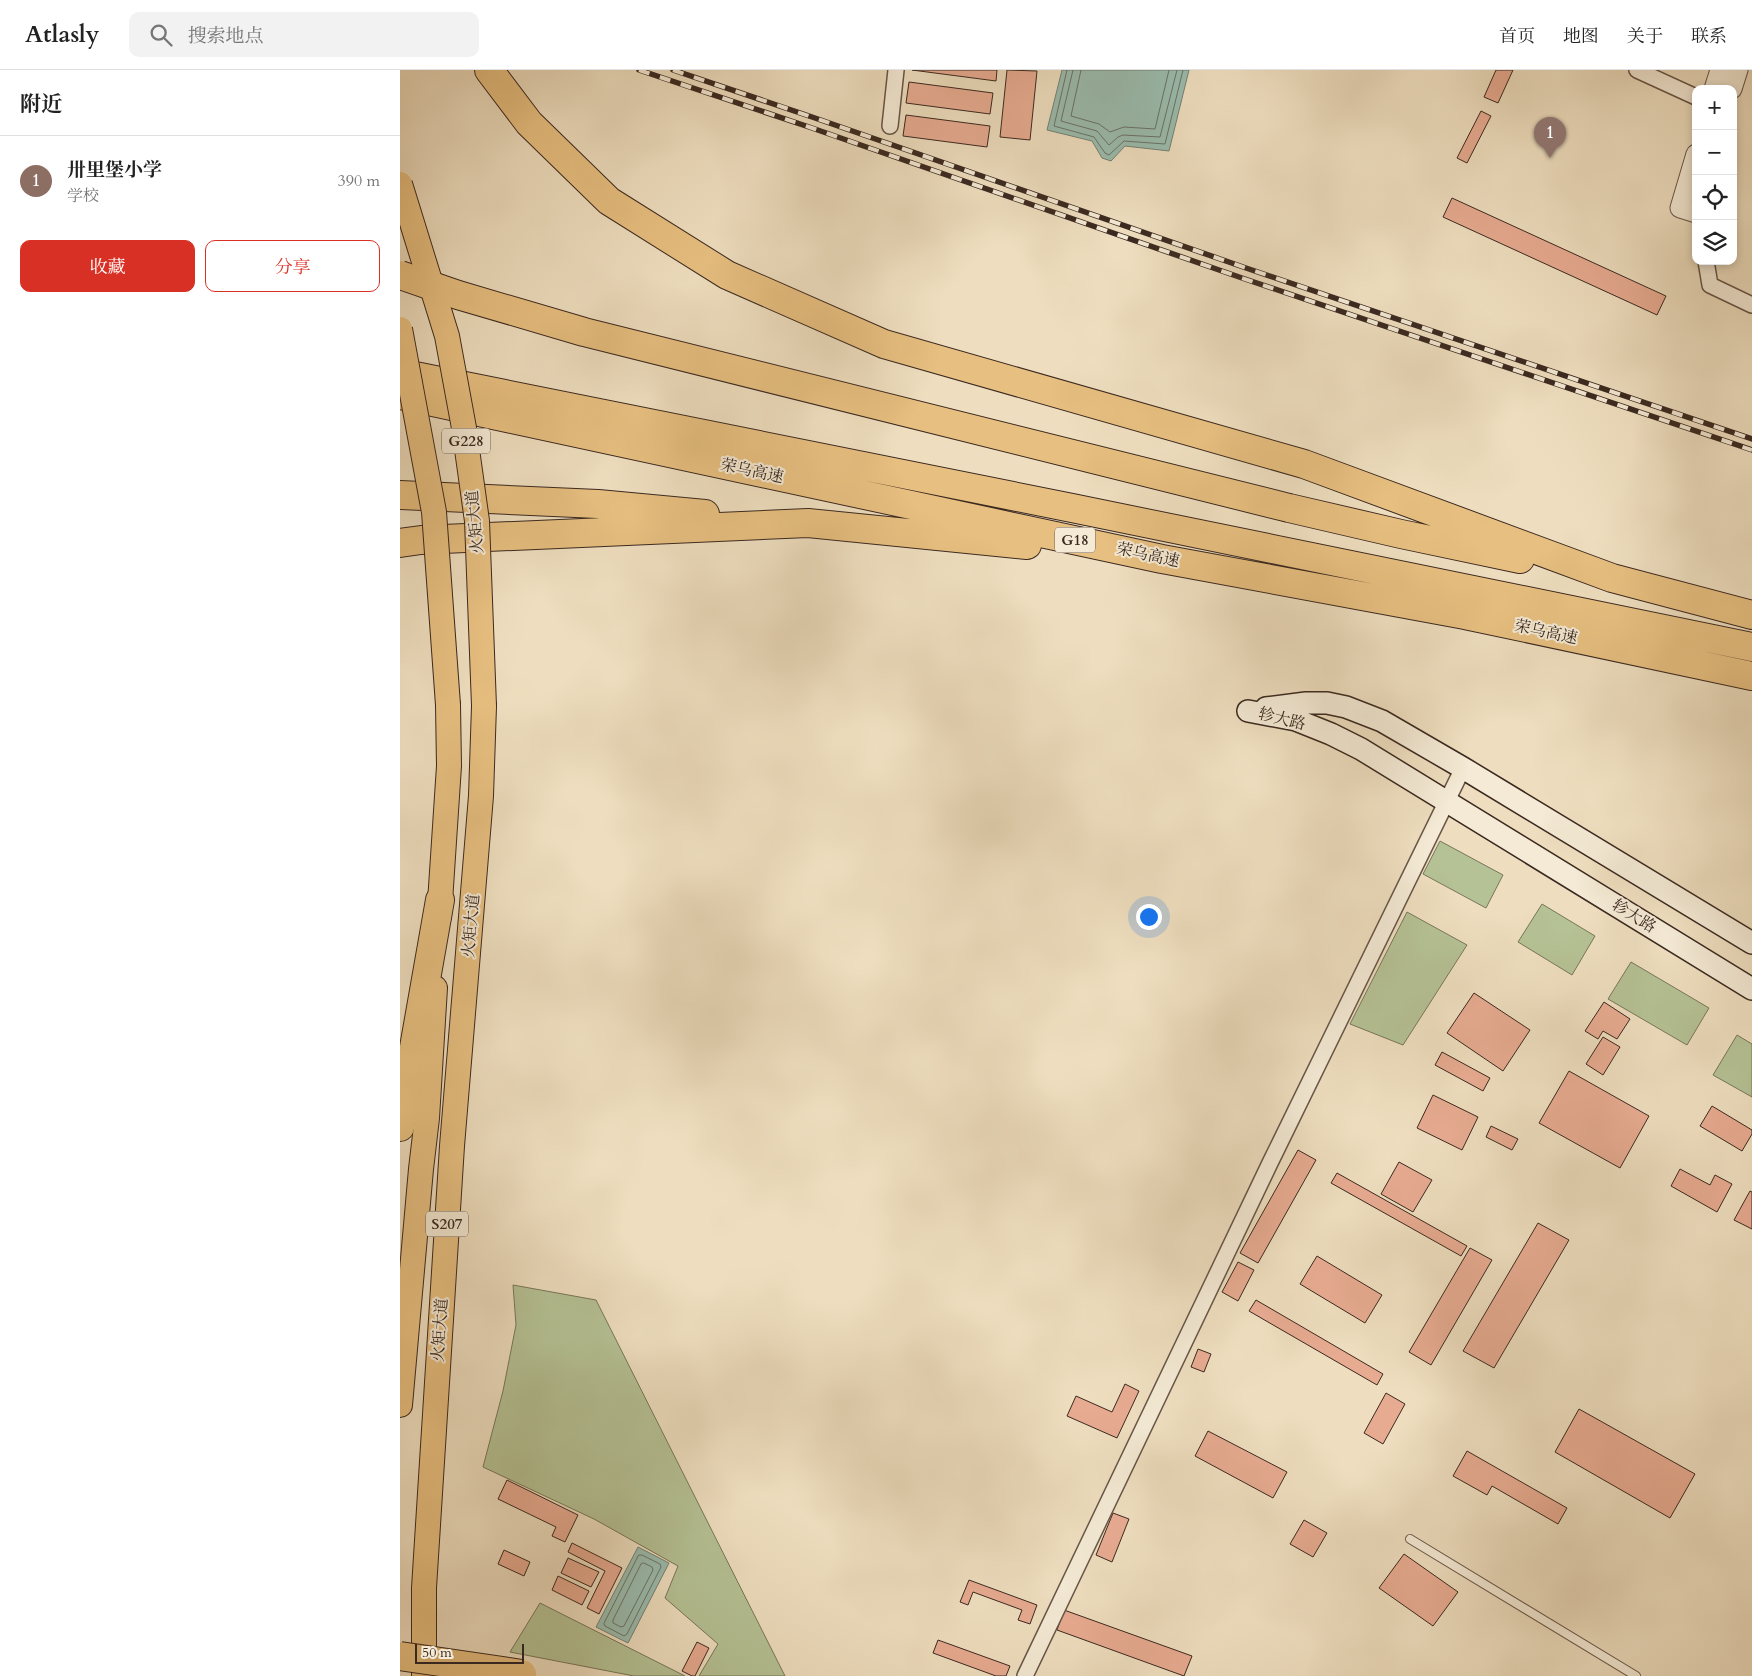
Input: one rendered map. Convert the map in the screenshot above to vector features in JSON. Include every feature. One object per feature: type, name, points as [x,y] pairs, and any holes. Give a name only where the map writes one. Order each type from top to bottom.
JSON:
[{"type":"highway","points":[[489,70],[529,124],[608,201],[727,275],[884,344],[1304,464],[1612,578]]},
{"type":"highway","points":[[400,275],[458,295],[584,332],[1289,508],[1410,536],[1612,578],[1752,615]]},
{"type":"highway","name":"荣乌高速","points":[[400,373],[1752,647]]},
{"type":"highway","name":"荣乌高速","points":[[400,395],[1162,559],[1466,615],[1752,676]]},
{"type":"highway","points":[[400,495],[598,504],[1162,559]]},
{"type":"highway","points":[[400,543],[808,523]]},
{"type":"highway","points":[[400,1127],[440,900]]},
{"type":"highway","points":[[400,1656],[527,1675]]},
{"type":"highway","points":[[400,1672],[431,1676]]},
{"type":"main road","name":"火矩大道","points":[[400,184],[447,336],[464,428],[477,521],[484,706],[481,806],[449,1186],[424,1588],[424,1676]]},
{"type":"main road","name":"火矩大道","points":[[400,329],[434,512],[448,705],[449,766],[427,1118],[400,1405]]},
{"type":"main road","name":"轸大路","points":[[1752,942],[1382,721],[1346,707],[1327,703],[1306,702],[1248,711],[1296,720],[1361,749],[1752,989]]},
{"type":"street","points":[[890,126],[896,70]]},
{"type":"street","points":[[1637,70],[1692,95]]},
{"type":"street","points":[[1715,85],[1720,70]]},
{"type":"street","points":[[1733,85],[1738,70]]},
{"type":"street","points":[[1688,210],[1693,175]]},
{"type":"street","points":[[1707,265],[1710,285],[1752,305]]},
{"type":"street","points":[[1025,1676],[1270,1163],[1463,768]]},
{"type":"lane","points":[[1410,1539],[1636,1676]]},
{"type":"green space","points":[[1440,841],[1503,875],[1486,908],[1423,874]]},
{"type":"green space","points":[[1542,904],[1595,936],[1572,975],[1518,942]]},
{"type":"green space","points":[[1407,912],[1467,945],[1403,1045],[1350,1024]]},
{"type":"green space","points":[[1631,962],[1709,1008],[1687,1045],[1608,999]]},
{"type":"green space","points":[[1737,1035],[1752,1044],[1752,1097],[1713,1075]]},
{"type":"green space","points":[[513,1285],[596,1300],[785,1676],[699,1676],[718,1644],[665,1598],[678,1566],[594,1519],[483,1467],[503,1391],[516,1325]]},
{"type":"green space","points":[[540,1603],[685,1676],[634,1676],[510,1652]]},
{"type":"water","points":[[1062,70],[1189,70],[1169,151],[1125,146],[1111,161],[1102,158],[1092,141],[1047,130]]},
{"type":"water","points":[[638,1547],[669,1563],[628,1643],[596,1627]]},
{"type":"building","points":[[912,70],[997,70],[996,81]]},
{"type":"building","points":[[1007,70],[1037,71],[1030,140],[1000,137]]},
{"type":"building","points":[[1496,70],[1513,70],[1498,103],[1484,97]]},
{"type":"building","points":[[909,82],[993,93],[990,114],[906,103]]},
{"type":"building","points":[[1481,111],[1491,116],[1467,163],[1457,158]]},
{"type":"building","points":[[906,115],[990,126],[987,147],[903,136]]},
{"type":"building","points":[[1452,198],[1666,296],[1657,315],[1443,217]]},
{"type":"building","points":[[1474,993],[1530,1030],[1503,1071],[1447,1033]]},
{"type":"building","points":[[1604,1002],[1630,1019],[1617,1039],[1603,1031],[1598,1039],[1585,1031]]},
{"type":"building","points":[[1603,1037],[1620,1047],[1603,1075],[1586,1064]]},
{"type":"building","points":[[1442,1052],[1490,1078],[1483,1091],[1435,1065]]},
{"type":"building","points":[[1569,1071],[1649,1116],[1620,1168],[1539,1123]]},
{"type":"building","points":[[1433,1095],[1478,1117],[1462,1150],[1417,1128]]},
{"type":"building","points":[[1712,1106],[1752,1130],[1752,1134],[1742,1151],[1700,1126]]},
{"type":"building","points":[[1491,1126],[1518,1139],[1512,1150],[1486,1137]]},
{"type":"building","points":[[1298,1150],[1316,1160],[1258,1263],[1240,1253]]},
{"type":"building","points":[[1399,1162],[1432,1180],[1413,1212],[1381,1194]]},
{"type":"building","points":[[1680,1169],[1710,1185],[1715,1175],[1732,1184],[1717,1212],[1671,1186]]},
{"type":"building","points":[[1337,1173],[1467,1246],[1461,1256],[1331,1183]]},
{"type":"building","points":[[1750,1191],[1752,1192],[1752,1229],[1734,1220]]},
{"type":"building","points":[[1538,1223],[1569,1240],[1494,1368],[1463,1351]]},
{"type":"building","points":[[1470,1248],[1492,1260],[1431,1365],[1409,1352]]},
{"type":"building","points":[[1317,1256],[1382,1295],[1365,1323],[1300,1284]]},
{"type":"building","points":[[1238,1262],[1254,1270],[1238,1301],[1222,1292]]},
{"type":"building","points":[[1256,1300],[1383,1374],[1377,1385],[1249,1311]]},
{"type":"building","points":[[1198,1349],[1211,1354],[1204,1372],[1191,1367]]},
{"type":"building","points":[[1125,1384],[1139,1391],[1117,1438],[1067,1416],[1076,1396],[1112,1412]]},
{"type":"building","points":[[1386,1393],[1405,1404],[1383,1444],[1364,1433]]},
{"type":"building","points":[[1579,1409],[1695,1474],[1670,1518],[1555,1452]]},
{"type":"building","points":[[1208,1431],[1287,1472],[1273,1498],[1195,1456]]},
{"type":"building","points":[[1467,1451],[1567,1508],[1558,1524],[1492,1486],[1487,1495],[1453,1476]]},
{"type":"building","points":[[507,1480],[578,1515],[565,1542],[552,1536],[556,1527],[498,1499]]},
{"type":"building","points":[[1113,1513],[1129,1519],[1112,1562],[1096,1555]]},
{"type":"building","points":[[1304,1520],[1327,1533],[1313,1557],[1290,1544]]},
{"type":"building","points":[[572,1543],[622,1568],[599,1614],[587,1608],[605,1571],[568,1552]]},
{"type":"building","points":[[504,1550],[530,1562],[524,1576],[498,1564]]},
{"type":"building","points":[[1404,1554],[1458,1592],[1433,1626],[1379,1588]]},
{"type":"building","points":[[568,1558],[599,1572],[591,1587],[561,1573]]},
{"type":"building","points":[[558,1576],[589,1591],[582,1605],[552,1590]]},
{"type":"building","points":[[969,1580],[1037,1605],[1030,1624],[1018,1620],[1022,1610],[973,1592],[968,1605],[960,1602]]},
{"type":"building","points":[[1064,1610],[1192,1656],[1184,1676],[1057,1630]]},
{"type":"building","points":[[938,1640],[1010,1666],[1006,1676],[996,1676],[933,1653]]},
{"type":"building","points":[[697,1642],[709,1648],[695,1676],[692,1676],[682,1671]]},
{"type":"railway","points":[[639,70],[812,128],[1242,278],[1752,450]]},
{"type":"railway","points":[[673,70],[1246,268],[1752,439]]},
{"type":"place","name":"卅里堡小学","points":[[1550,158]]}]
